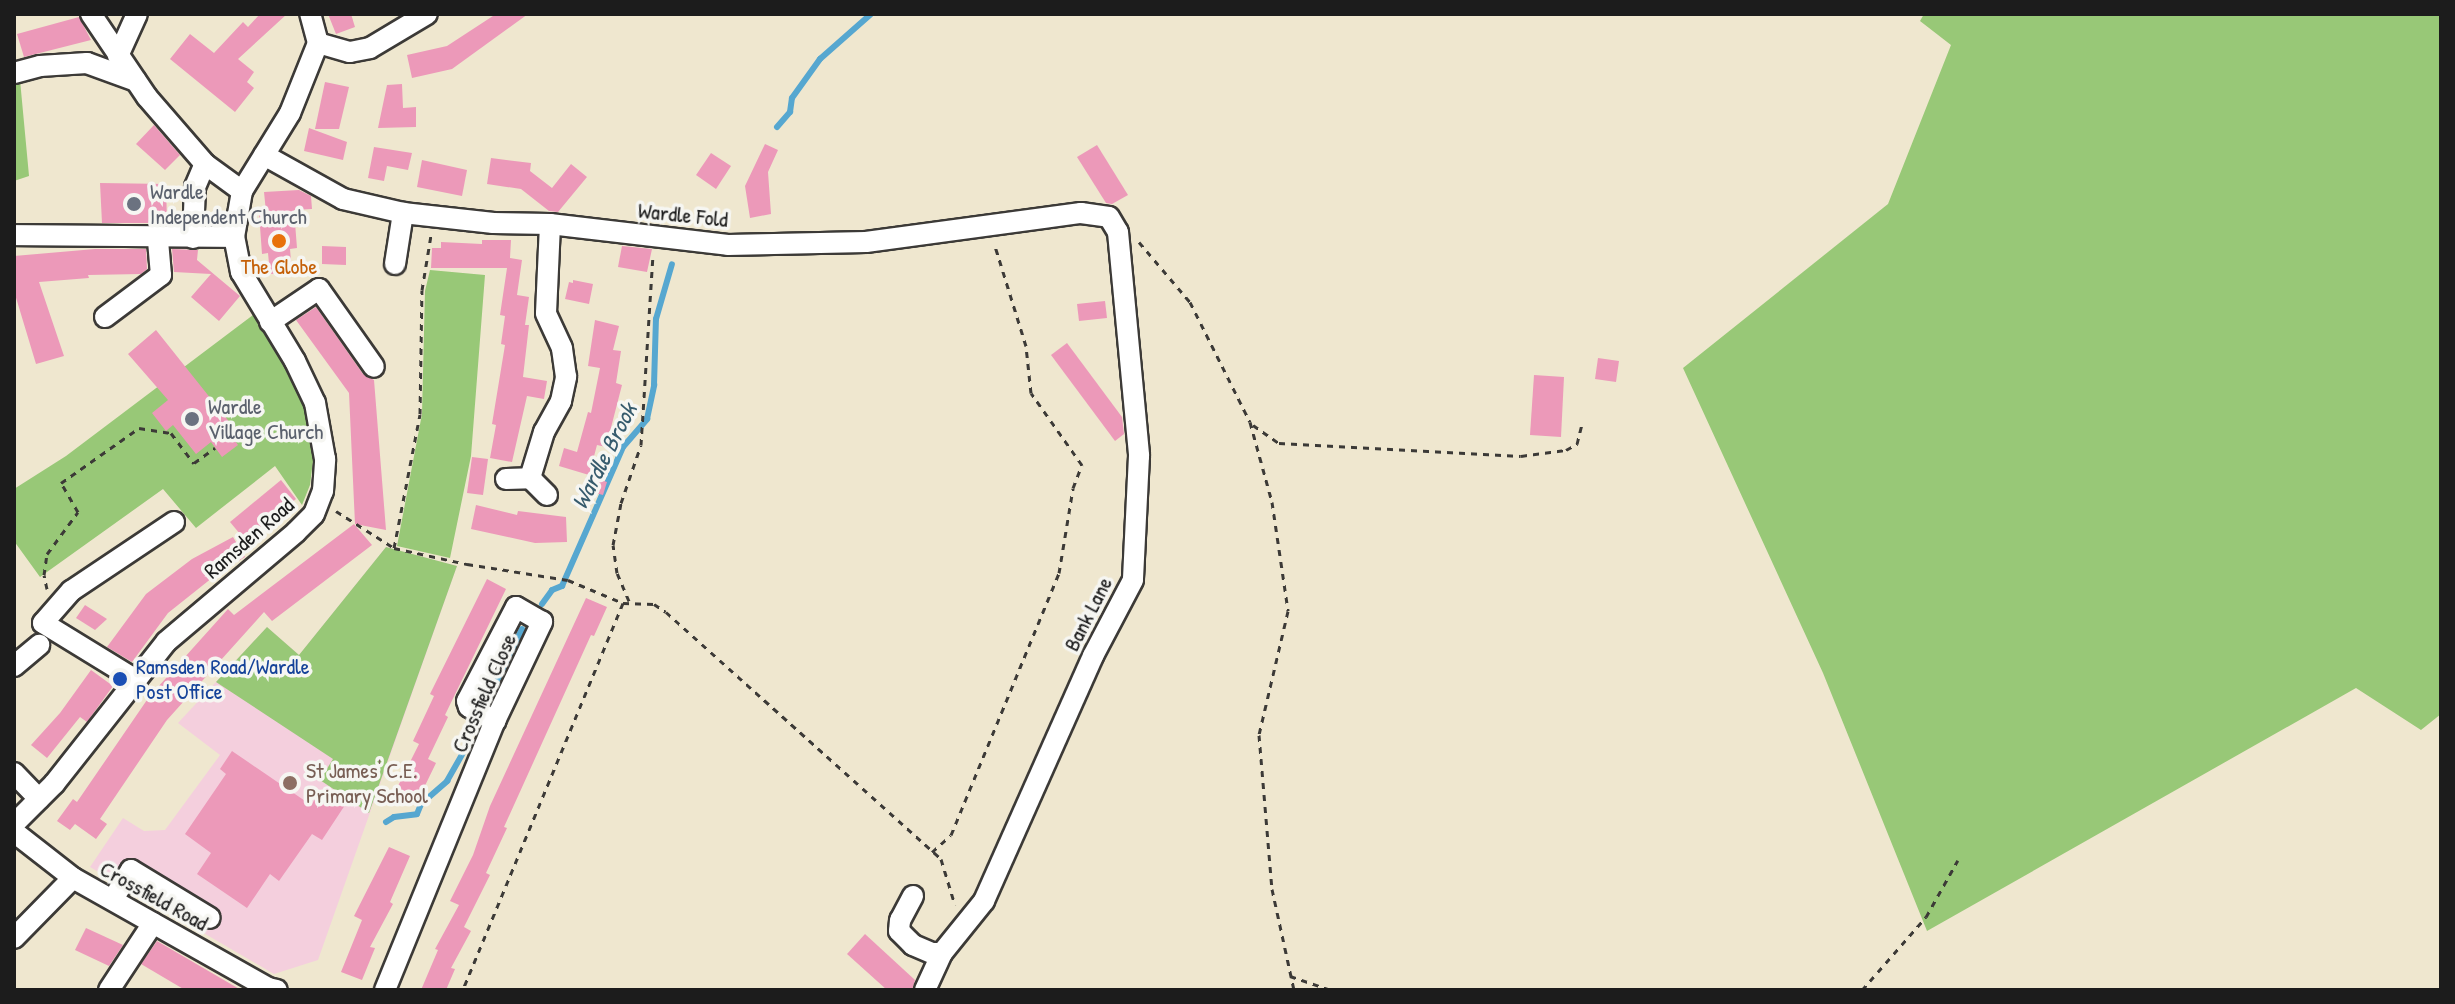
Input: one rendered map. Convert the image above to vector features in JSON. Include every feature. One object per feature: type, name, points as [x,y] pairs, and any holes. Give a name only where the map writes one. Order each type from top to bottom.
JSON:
[{"type":"street","points":[[91,14],[136,81],[205,164],[242,191]]},
{"type":"street","points":[[118,56],[137,14]]},
{"type":"street","points":[[310,14],[318,43],[350,52],[370,48],[427,14]]},
{"type":"street","name":"Ramsden Road","points":[[14,824],[39,799],[166,642],[314,514],[323,491],[325,459],[315,403],[241,272],[234,237],[242,191],[290,113],[318,43]]},
{"type":"street","points":[[14,73],[40,66],[87,63],[136,81]]},
{"type":"street","name":"Wardle Fold","points":[[264,155],[343,199],[403,213],[435,218],[550,224],[728,245],[866,242],[1081,213],[1114,224]]},
{"type":"street","points":[[193,238],[195,187],[205,164]]},
{"type":"street","points":[[395,264],[403,213]]},
{"type":"street","points":[[530,478],[544,432],[561,401],[566,377],[562,348],[546,313],[550,224]]},
{"type":"street","name":"Bank Lane","points":[[925,990],[942,953],[984,901],[1087,669],[1133,580],[1139,456],[1114,224]]},
{"type":"street","points":[[14,235],[158,239],[234,237]]},
{"type":"street","points":[[105,317],[161,275],[158,239]]},
{"type":"street","points":[[270,322],[319,289],[374,367]]},
{"type":"street","points":[[506,479],[530,478],[547,495]]},
{"type":"street","points":[[136,680],[48,616],[94,574],[174,522]]},
{"type":"street","name":"Crossfield Close","points":[[385,990],[495,721],[542,622],[516,607],[467,701],[469,707],[495,721]]},
{"type":"street","points":[[14,666],[39,645]]},
{"type":"street","points":[[14,773],[39,799]]},
{"type":"street","name":"Crossfield Road","points":[[14,832],[73,878],[268,988],[277,990]]},
{"type":"street","points":[[113,899],[131,870],[210,918]]},
{"type":"street","points":[[14,938],[73,878]]},
{"type":"street","points":[[913,896],[900,920],[899,931],[913,945],[932,953],[942,953]]},
{"type":"street","points":[[110,990],[153,923]]},
{"type":"path","points":[[394,548],[420,414],[422,290],[435,218]]},
{"type":"path","points":[[1114,224],[1139,242],[1190,302],[1250,422],[1272,502],[1288,611],[1259,735],[1272,889],[1294,990]]},
{"type":"path","points":[[932,852],[951,835],[1059,573],[1073,488],[1082,465],[1031,393],[1026,346],[988,225]]},
{"type":"path","points":[[629,602],[617,573],[613,545],[621,503],[641,445],[653,271],[651,236]]},
{"type":"path","points":[[1250,422],[1279,443],[1521,456],[1566,450],[1577,444],[1582,424]]},
{"type":"path","points":[[48,616],[44,575],[47,554],[78,512],[61,483],[139,428],[171,433],[194,463],[215,448]]},
{"type":"path","points":[[336,511],[347,516]]},
{"type":"path","points":[[623,603],[654,604],[666,612],[941,859],[949,878],[961,929]]},
{"type":"path","points":[[1862,990],[1926,917],[1958,860]]},
{"type":"path","points":[[1290,976],[1331,990]]},
{"type":"shaded area","name":"St James' C.E. Primary School","points":[[386,547],[457,566],[318,960],[274,974],[90,867],[123,818],[144,831],[165,830],[220,755],[178,723],[267,627],[299,655]]},
{"type":"green space","points":[[1924,14],[2441,14],[2441,714],[2421,730],[2356,688],[1927,931],[1823,673],[1683,368],[1888,204],[1951,45],[1920,21]]},
{"type":"green space","points":[[20,80],[29,176],[14,181],[14,82]]},
{"type":"green space","points":[[430,270],[485,275],[471,456],[450,558],[397,546],[422,414],[425,291]]},
{"type":"green space","points":[[253,315],[278,350],[306,406],[314,453],[310,485],[302,505],[275,466],[196,528],[163,489],[40,577],[14,541],[14,489],[66,456]]},
{"type":"green space","points":[[386,547],[457,566],[369,813],[320,780],[333,759],[216,682],[267,627],[299,655]]},
{"type":"building","points":[[260,14],[287,14],[238,59],[254,72],[247,82],[254,88],[235,112],[170,59],[190,34],[214,53],[243,22],[248,27]]},
{"type":"building","points":[[328,14],[351,14],[355,27],[336,34]]},
{"type":"building","points":[[496,14],[528,14],[452,69],[412,78],[407,55],[447,46]]},
{"type":"building","points":[[79,17],[91,40],[24,57],[17,34]]},
{"type":"building","points":[[325,82],[349,87],[339,129],[315,129]]},
{"type":"building","points":[[402,84],[403,108],[416,107],[416,127],[378,128],[387,85]]},
{"type":"building","points":[[154,125],[180,155],[165,170],[136,144]]},
{"type":"building","points":[[309,128],[347,142],[343,160],[304,151]]},
{"type":"building","points":[[765,144],[778,150],[768,172],[771,214],[750,218],[745,186]]},
{"type":"building","points":[[1097,145],[1128,195],[1112,204],[1106,203],[1077,157]]},
{"type":"building","points":[[374,147],[412,153],[408,170],[387,166],[384,181],[368,178]]},
{"type":"building","points":[[711,153],[731,166],[716,189],[696,175]]},
{"type":"building","points":[[491,158],[531,163],[530,171],[552,188],[571,164],[587,177],[558,212],[549,211],[521,189],[487,184]]},
{"type":"building","points":[[422,160],[467,170],[462,196],[417,187]]},
{"type":"building","name":"Wardle Independent Church","points":[[100,183],[166,184],[167,223],[102,223]]},
{"type":"building","name":"The Globe","points":[[299,190],[311,196],[312,209],[294,210],[297,248],[290,249],[292,273],[270,274],[268,253],[262,254],[259,213],[266,212],[264,192]]},
{"type":"building","points":[[482,240],[511,240],[510,258],[522,260],[517,295],[529,297],[523,377],[547,381],[544,399],[527,396],[512,462],[490,458],[496,425],[492,424],[505,345],[501,344],[505,316],[500,315],[507,268],[431,268],[432,248],[441,248],[441,242],[482,244]]},
{"type":"building","points":[[322,246],[346,247],[346,265],[322,264]]},
{"type":"building","points":[[622,246],[652,249],[647,272],[618,267]]},
{"type":"building","points":[[95,249],[146,249],[147,269],[141,274],[88,275],[89,278],[39,282],[64,356],[36,364],[14,291],[14,256]]},
{"type":"building","points":[[172,249],[198,250],[197,260],[240,296],[219,321],[191,297],[211,274],[174,272]]},
{"type":"building","points":[[573,280],[593,284],[589,304],[565,299],[569,282],[573,283]]},
{"type":"building","points":[[1105,301],[1107,318],[1079,321],[1077,304]]},
{"type":"building","points":[[316,307],[363,374],[374,380],[386,530],[355,524],[349,393],[296,320]]},
{"type":"building","points":[[595,320],[619,326],[613,350],[621,351],[616,383],[622,385],[606,447],[597,445],[589,475],[559,466],[564,448],[577,452],[588,412],[591,413],[600,368],[588,366]]},
{"type":"building","name":"Wardle Village Church","points":[[156,330],[239,434],[233,438],[238,445],[222,457],[211,442],[196,454],[173,425],[166,431],[152,413],[168,400],[128,354]]},
{"type":"building","points":[[1067,343],[1122,417],[1124,434],[1115,441],[1051,355]]},
{"type":"building","points":[[1598,358],[1619,361],[1616,382],[1595,379]]},
{"type":"building","points":[[1534,375],[1564,377],[1561,437],[1530,435]]},
{"type":"building","points":[[472,457],[488,459],[483,495],[467,493]]},
{"type":"building","points":[[592,477],[607,482],[603,495],[588,491]]},
{"type":"building","points":[[281,480],[296,499],[245,540],[230,522]]},
{"type":"building","points":[[476,505],[517,515],[518,511],[566,517],[567,542],[535,543],[471,529]]},
{"type":"building","points":[[354,524],[372,545],[272,621],[264,612],[167,720],[100,819],[107,824],[96,839],[75,824],[70,830],[57,821],[73,799],[77,802],[149,697],[228,609],[234,615]]},
{"type":"building","points":[[233,537],[245,557],[217,574],[168,613],[132,662],[107,647],[146,594],[192,559]]},
{"type":"building","points":[[487,579],[506,589],[445,715],[448,717],[428,759],[436,763],[419,798],[397,788],[419,744],[413,741],[434,696],[430,694]]},
{"type":"building","points":[[586,598],[607,607],[594,636],[591,635],[504,827],[507,828],[486,873],[490,875],[464,927],[471,931],[451,968],[455,969],[446,990],[421,990],[438,950],[435,949],[459,905],[450,901],[473,855],[490,806]]},
{"type":"building","points":[[85,605],[107,619],[95,630],[76,618]]},
{"type":"building","points":[[91,670],[113,686],[87,722],[80,717],[47,758],[31,745],[60,713]]},
{"type":"building","points":[[232,751],[311,805],[318,795],[323,798],[329,790],[347,802],[322,840],[312,834],[279,881],[270,874],[247,908],[197,874],[211,853],[185,834],[226,774],[220,769]]},
{"type":"building","points":[[389,847],[410,856],[390,902],[393,904],[370,947],[375,948],[362,980],[341,972],[362,920],[354,916]]},
{"type":"building","points":[[86,928],[123,945],[109,966],[75,950]]},
{"type":"building","points":[[865,934],[915,980],[912,990],[887,990],[847,954]]},
{"type":"building","points":[[157,941],[241,990],[185,990],[141,964]]},
{"type":"waterway","points":[[777,127],[790,112],[792,98],[820,59],[871,14]]},
{"type":"waterway","name":"Wardle Brook","points":[[542,604],[552,590],[562,586],[623,447],[647,419],[654,385],[656,319],[672,264]]},
{"type":"waterway","points":[[487,701],[522,629]]},
{"type":"waterway","points":[[386,822],[394,817],[417,814],[421,804],[447,781],[468,744]]},
{"type":"place","name":"Wardle Independent Church","points":[[134,204]]},
{"type":"place","name":"The Globe","points":[[279,241]]},
{"type":"place","name":"Wardle Village Church","points":[[192,419]]},
{"type":"place","name":"Ramsden Road/Wardle Post Office","points":[[120,679]]},
{"type":"place","name":"St James' C.E. Primary School","points":[[290,783]]}]
